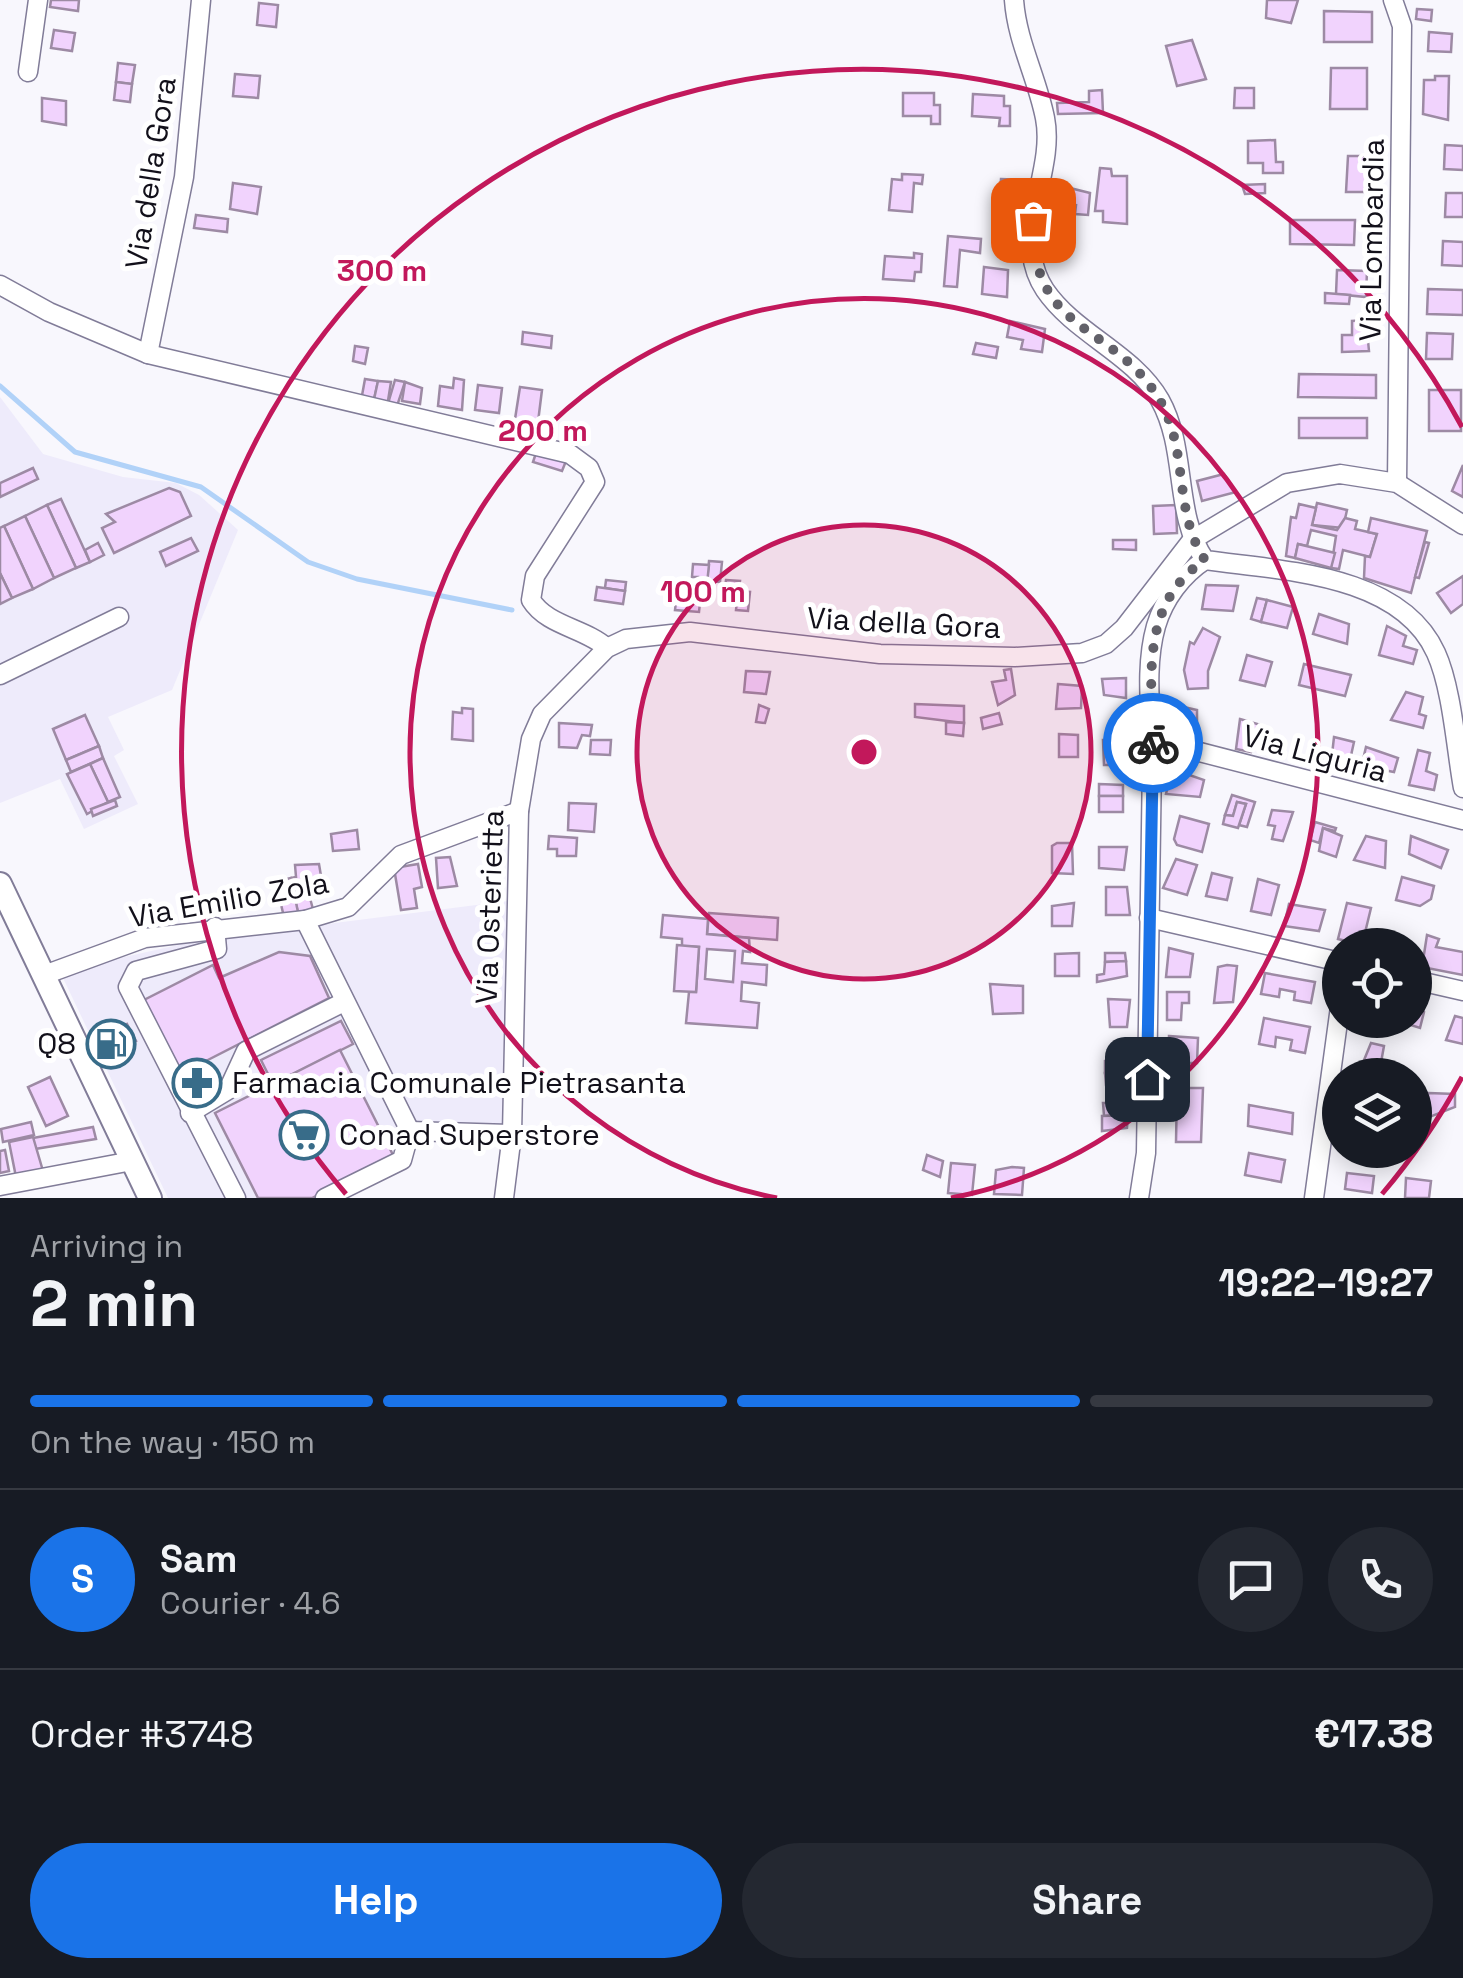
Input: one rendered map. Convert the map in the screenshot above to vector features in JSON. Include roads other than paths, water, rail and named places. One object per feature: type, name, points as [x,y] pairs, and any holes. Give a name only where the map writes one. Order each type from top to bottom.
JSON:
[{"type":"main road","points":[[0,884],[150,1198]]},
{"type":"street","points":[[28,72],[38,0]]},
{"type":"street","name":"Via della Gora","points":[[148,354],[184,177],[201,0]]},
{"type":"street","points":[[1014,0],[1021,46],[1046,120],[1032,256],[1043,287],[1063,312],[1140,376],[1160,400],[1172,430],[1192,540],[1205,560]]},
{"type":"street","name":"Via Lombardia","points":[[1397,2],[1402,26],[1397,483]]},
{"type":"street","points":[[0,285],[49,312],[148,354],[312,396],[451,424],[570,454],[589,468],[595,482],[535,576],[531,600],[543,614],[596,638],[607,648]]},
{"type":"street","name":"Via della Gora","points":[[607,648],[626,639],[690,632],[880,654],[1065,654],[1106,644],[1192,540],[1236,510],[1299,480],[1353,474],[1397,483]]},
{"type":"street","points":[[1397,483],[1463,525]]},
{"type":"street","points":[[1139,1198],[1146,1153],[1153,740],[1149,668],[1156,624],[1185,575],[1205,560],[1342,584],[1390,602],[1420,624],[1438,656],[1463,788]]},
{"type":"street","points":[[1135,613],[1156,624]]},
{"type":"street","points":[[0,675],[119,617]]},
{"type":"street","name":"Via Osterietta","points":[[504,1198],[512,1134],[519,810],[535,725],[587,664],[607,648]]},
{"type":"street","name":"Via Liguria","points":[[1153,740],[1463,820]]},
{"type":"street","name":"Via Emilio Zola","points":[[44,974],[145,938],[215,927],[306,920],[359,900],[402,856],[519,810]]},
{"type":"street","points":[[1149,918],[1322,958]]},
{"type":"street","points":[[306,920],[410,1131],[402,1160],[325,1198]]},
{"type":"street","points":[[215,927],[217,948],[136,971],[128,986],[236,1198]]},
{"type":"street","points":[[1432,984],[1463,991]]},
{"type":"street","points":[[190,1113],[228,1090],[246,1050],[344,1002]]},
{"type":"street","points":[[1314,1198],[1336,1038]]},
{"type":"street","points":[[410,1131],[512,1134]]},
{"type":"street","points":[[0,1186],[132,1161]]},
{"type":"waterway","points":[[0,386],[75,452],[201,487],[308,562],[357,579],[512,610]]},
{"type":"place","name":"Q8","points":[[111,1044]]},
{"type":"place","name":"Farmacia Comunale Pietrasanta","points":[[197,1083]]},
{"type":"place","name":"Conad Superstore","points":[[304,1135]]}]
